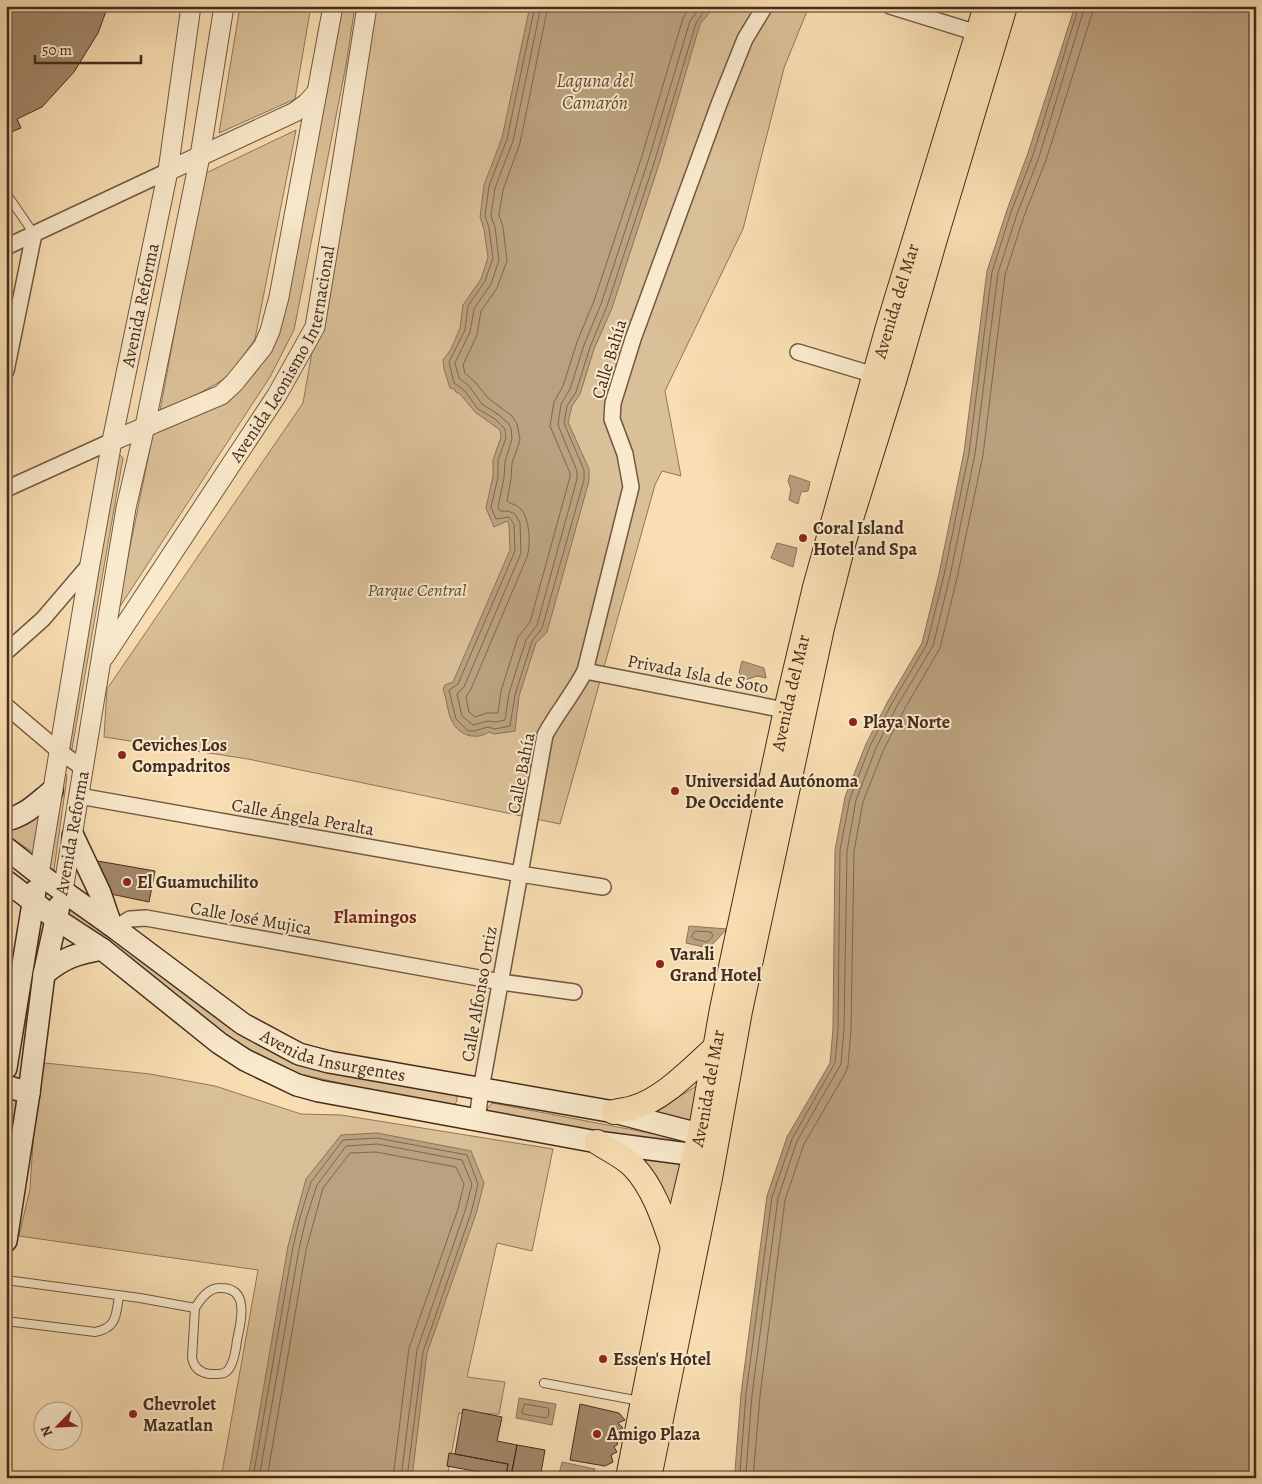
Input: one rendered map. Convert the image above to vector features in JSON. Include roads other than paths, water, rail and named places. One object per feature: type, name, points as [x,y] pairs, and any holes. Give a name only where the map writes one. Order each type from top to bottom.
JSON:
[{"type":"main road","name":"Avenida del Mar","points":[[986,6],[986,37]]},
{"type":"main road","name":"Avenida del Mar","points":[[649,1478],[652,1407],[673,1247],[706,1146],[716,1047],[731,966],[794,712],[844,541],[885,378],[986,37],[1006,6]]},
{"type":"main road","name":"Avenida del Mar","points":[[628,1478],[652,1407],[706,1146],[740,1012],[794,712]]},
{"type":"main road","points":[[6,820],[16,818],[30,810],[52,791]]},
{"type":"main road","points":[[73,836],[100,893],[113,926]]},
{"type":"main road","name":"Avenida Insurgentes","points":[[6,848],[243,1024],[299,1054],[321,1060],[614,1112],[706,1146]]},
{"type":"main road","name":"Avenida Reforma","points":[[6,1068],[8,1042],[39,874]]},
{"type":"main road","name":"Avenida Insurgentes","points":[[6,881],[56,919],[102,948],[219,1043],[269,1073],[298,1085],[319,1091],[597,1142],[706,1146]]},
{"type":"main road","name":"Avenida Reforma","points":[[7,1234],[29,1093],[44,974],[63,890]]},
{"type":"main road","points":[[44,974],[68,957],[102,948]]},
{"type":"main road","points":[[614,1112],[634,1107],[664,1091],[685,1076],[716,1047]]},
{"type":"main road","points":[[6,1086],[29,1093]]},
{"type":"main road","points":[[597,1142],[633,1166],[643,1179],[663,1219],[673,1247]]},
{"type":"street","name":"Avenida Reforma","points":[[39,874],[112,441],[168,171],[192,6]]},
{"type":"street","name":"Avenida Reforma","points":[[63,890],[126,508],[145,426],[200,156],[224,6]]},
{"type":"street","name":"Avenida Leonismo Internacional","points":[[145,426],[221,395],[228,390],[267,340],[279,297],[333,6]]},
{"type":"street","name":"Avenida Leonismo Internacional","points":[[101,662],[277,395],[315,327],[367,6]]},
{"type":"street","name":"Calle Bahía","points":[[520,874],[545,735],[555,716],[576,690],[585,671],[632,487],[625,454],[612,419],[613,403],[633,339],[719,104],[745,39],[765,6]]},
{"type":"street","points":[[890,6],[986,37]]},
{"type":"street","points":[[6,247],[294,112],[307,103],[316,92]]},
{"type":"street","points":[[6,372],[34,234]]},
{"type":"street","points":[[798,352],[885,378]]},
{"type":"street","points":[[6,490],[145,426]]},
{"type":"street","points":[[6,652],[44,619],[90,564]]},
{"type":"street","name":"Privada Isla de Soto","points":[[585,671],[794,712]]},
{"type":"street","points":[[6,706],[59,751],[83,768]]},
{"type":"street","name":"Calle Ángela Peralta","points":[[79,796],[603,887]]},
{"type":"street","name":"Calle Alfonso Ortiz","points":[[477,1121],[481,1089],[520,874]]},
{"type":"street","name":"Calle José Mujica","points":[[113,926],[130,919],[146,918],[501,982],[574,992]]},
{"type":"lane","points":[[6,192],[34,234]]},
{"type":"lane","points":[[6,1280],[140,1298],[195,1308]]},
{"type":"lane","points":[[216,1288],[228,1288],[235,1291],[241,1301],[242,1312],[235,1351],[229,1370],[222,1374],[209,1374],[199,1371],[194,1366],[192,1358],[195,1308],[200,1299],[216,1288]]},
{"type":"lane","points":[[6,1321],[95,1332],[104,1330],[111,1325],[116,1316],[120,1296]]},
{"type":"lane","points":[[544,1383],[652,1407]]},
{"type":"water","name":"Laguna del Camarón","points":[[530,6],[715,6],[700,24],[659,164],[612,308],[594,349],[580,394],[572,406],[568,422],[589,469],[589,481],[547,632],[536,643],[519,696],[515,731],[494,734],[489,732],[484,735],[473,736],[463,733],[455,726],[449,713],[443,689],[445,685],[453,682],[510,550],[509,525],[507,521],[494,527],[486,508],[493,476],[493,460],[501,437],[500,430],[475,412],[460,394],[450,388],[443,360],[451,349],[460,328],[463,305],[481,279],[488,257],[484,229],[480,217],[484,185],[502,138]]},
{"type":"water","points":[[1075,6],[1256,6],[1256,1478],[731,1478],[735,1471],[741,1394],[767,1196],[787,1137],[830,1063],[833,1029],[835,850],[845,797],[866,744],[888,701],[922,643],[939,574],[964,452],[987,271],[1028,153]]},
{"type":"water","points":[[790,475],[810,482],[808,491],[801,492],[798,504],[789,500],[791,489],[788,481]]},
{"type":"water","points":[[777,543],[797,548],[793,567],[771,558]]},
{"type":"water","points":[[742,661],[764,668],[766,678],[757,676],[745,680],[739,673]]},
{"type":"water","points":[[689,926],[727,929],[709,948],[686,943]]},
{"type":"water","points":[[377,1133],[471,1151],[484,1183],[476,1214],[427,1353],[412,1478],[248,1478],[288,1246],[306,1179],[341,1135]]},
{"type":"water","points":[[519,1398],[556,1404],[552,1425],[516,1418]]},
{"type":"water","points":[[562,1462],[595,1469],[593,1478],[574,1478],[559,1474]]},
{"type":"place","name":"Coral Island Hotel and Spa","points":[[803,538]]},
{"type":"place","name":"Playa Norte","points":[[853,722]]},
{"type":"place","name":"Ceviches Los Compadritos","points":[[122,755]]},
{"type":"place","name":"Universidad Autónoma De Occidente","points":[[675,791]]},
{"type":"place","name":"El Guamuchilito","points":[[127,882]]},
{"type":"place","name":"Varali Grand Hotel","points":[[660,964]]},
{"type":"place","name":"Essen's Hotel","points":[[603,1359]]},
{"type":"place","name":"Chevrolet Mazatlan","points":[[133,1414]]},
{"type":"place","name":"Amigo Plaza","points":[[597,1434]]},
{"type":"district","name":"Flamingos","points":[[375,916]]},
{"type":"park label","name":"Parque Central","points":[[417,590]]}]
